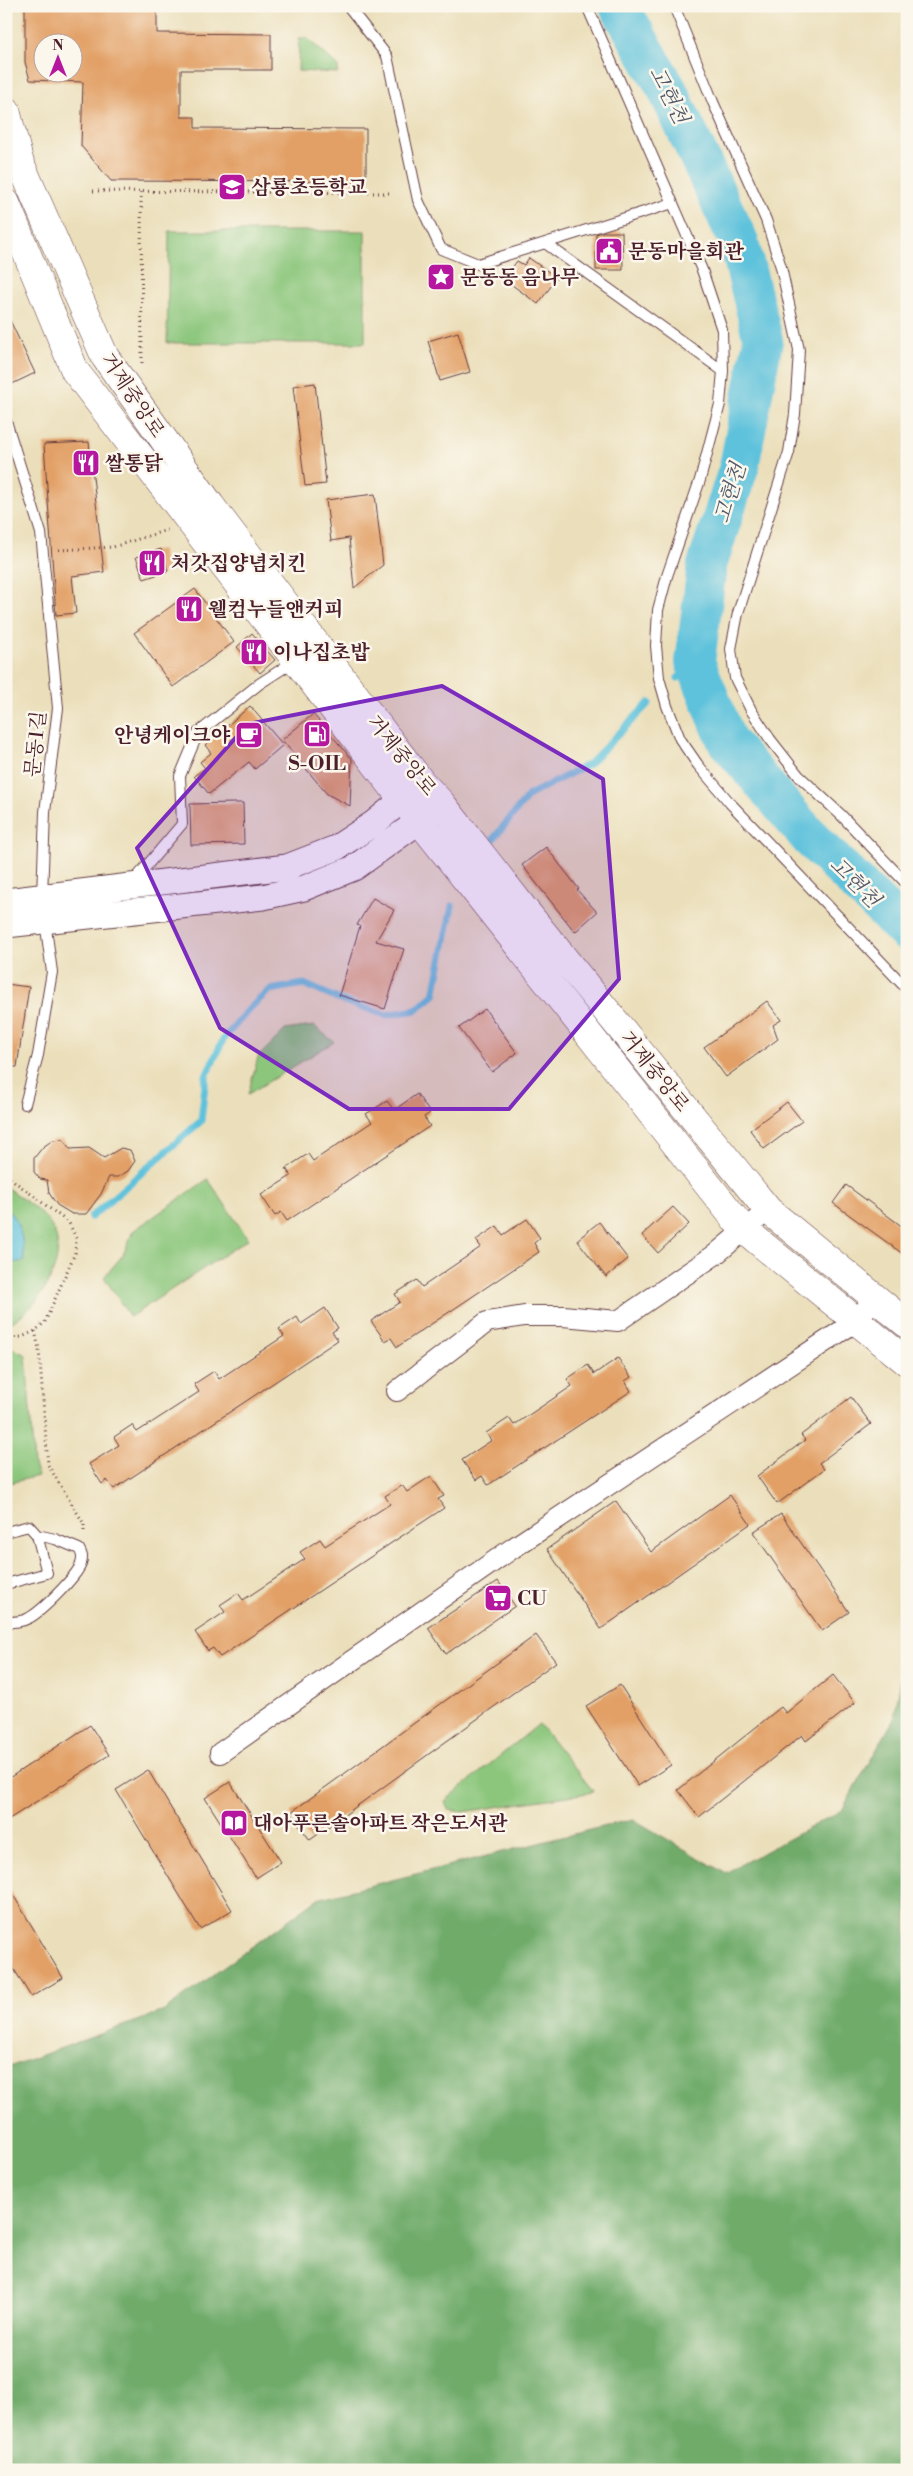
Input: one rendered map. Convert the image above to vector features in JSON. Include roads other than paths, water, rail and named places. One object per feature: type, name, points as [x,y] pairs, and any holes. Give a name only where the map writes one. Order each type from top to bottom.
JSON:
[{"type":"main road","name":"거제중앙로","points":[[6,110],[19,160],[104,357],[413,792],[421,822],[743,1229],[855,1322],[907,1362]]},
{"type":"main road","name":"거제중앙로","points":[[6,203],[75,371],[354,735],[413,792],[442,804],[524,909],[768,1210],[907,1324]]},
{"type":"street","points":[[354,735],[360,750],[379,780],[382,801],[374,823]]},
{"type":"street","points":[[6,925],[44,909],[129,887],[287,867],[336,848],[374,823],[413,792]]},
{"type":"street","points":[[6,901],[44,909],[271,895],[304,888],[354,868],[421,822],[442,804]]},
{"type":"street","points":[[386,845],[408,840],[424,842],[452,861]]},
{"type":"street","points":[[397,1391],[487,1322],[524,1316],[563,1316],[618,1321],[716,1254],[743,1229],[768,1210]]},
{"type":"street","points":[[220,1753],[513,1548],[855,1322],[876,1298]]},
{"type":"lane","points":[[348,6],[387,56],[418,200],[442,249],[478,264],[673,203]]},
{"type":"lane","points":[[587,6],[673,203],[712,297],[722,330],[723,371],[720,404],[712,439],[658,610],[656,646],[659,678],[667,706],[680,739],[698,765],[730,803],[907,989]]},
{"type":"lane","points":[[674,6],[713,102],[766,220],[781,266],[799,350],[797,396],[789,452],[738,613],[731,649],[735,678],[751,710],[770,739],[800,776],[841,815],[907,884]]},
{"type":"lane","points":[[545,243],[723,371]]},
{"type":"lane","name":"문동1길","points":[[6,421],[41,533],[58,708],[45,812],[44,909],[52,972],[38,1055],[25,1104]]},
{"type":"lane","points":[[129,887],[182,824],[180,776],[198,733],[259,684],[297,659]]},
{"type":"lane","points":[[6,1532],[29,1526],[37,1535],[47,1574],[6,1584]]},
{"type":"lane","points":[[6,1622],[20,1622],[30,1618],[70,1579],[81,1565],[83,1556],[79,1549],[55,1539],[37,1535]]},
{"type":"water","points":[[6,1209],[15,1219],[21,1233],[24,1261],[6,1264]]},
{"type":"waterway","name":"고현천","points":[[619,6],[667,89],[739,242],[763,340],[739,467],[707,565],[695,662],[727,741],[811,839],[907,932]]},
{"type":"waterway","points":[[678,678],[695,662]]},
{"type":"waterway","points":[[494,838],[529,795],[589,764],[649,703]]},
{"type":"waterway","points":[[91,1217],[201,1121],[206,1076],[224,1038],[251,1007],[270,990],[304,984],[340,1000],[386,1015],[416,1010],[434,995],[452,906]]},
{"type":"place","name":"삼룡초등학교","points":[[232,187]]},
{"type":"place","name":"문동마을회관","points":[[609,251]]},
{"type":"place","name":"문동동 음나무","points":[[441,277]]},
{"type":"place","name":"쌀통닭","points":[[86,463]]},
{"type":"place","name":"처갓집양념치킨","points":[[152,563]]},
{"type":"place","name":"웰컴누들앤커피","points":[[189,609]]},
{"type":"place","name":"이나집초밥","points":[[254,652]]},
{"type":"place","name":"S-OIL","points":[[317,734]]},
{"type":"place","name":"안녕케이크야","points":[[249,735]]},
{"type":"place","name":"CU","points":[[498,1598]]},
{"type":"place","name":"대아푸른솔아파트 작은도서관","points":[[234,1823]]}]
